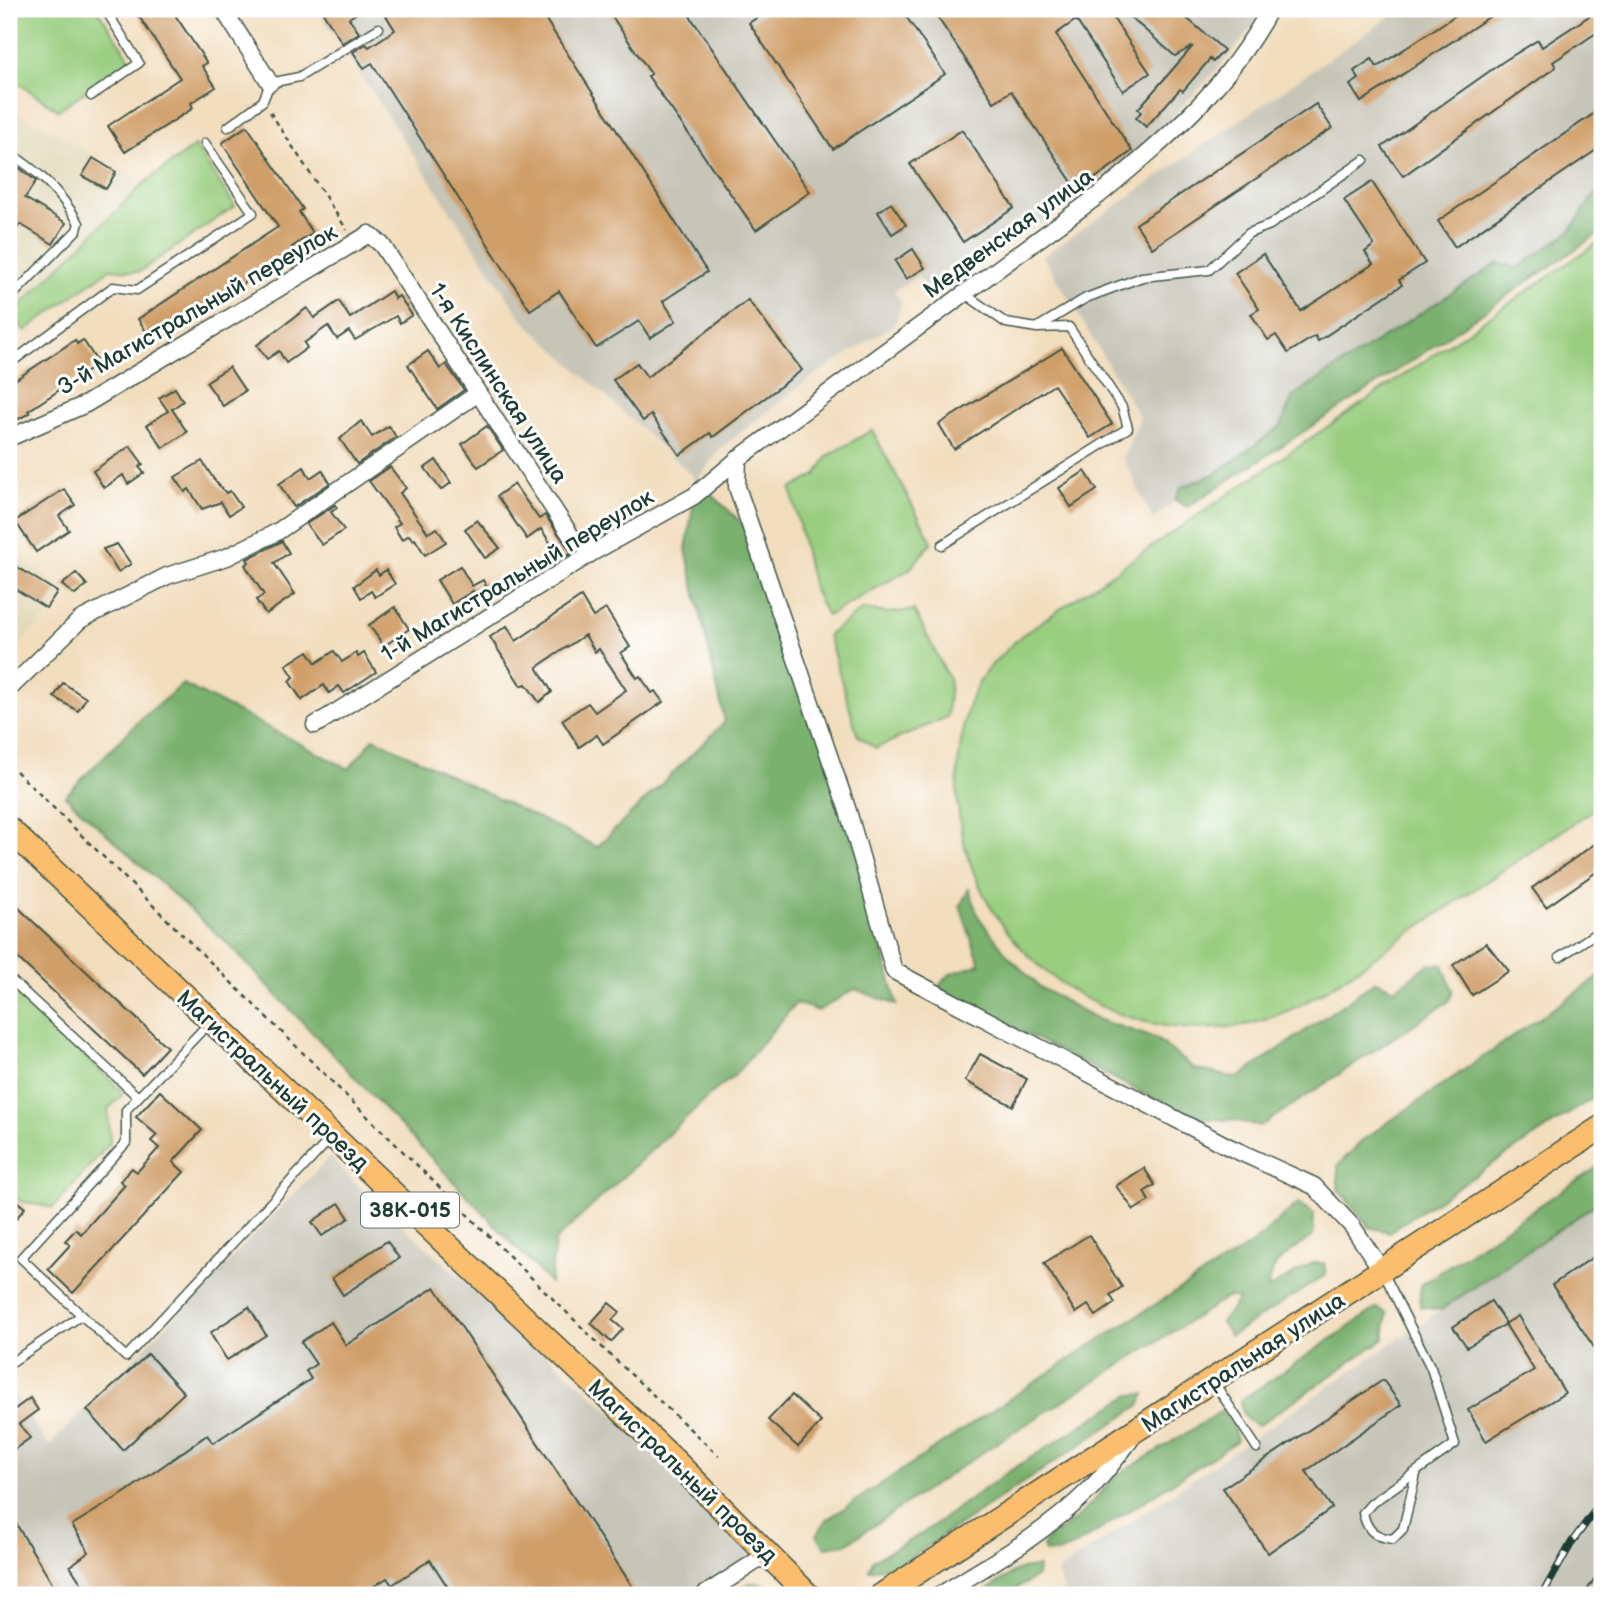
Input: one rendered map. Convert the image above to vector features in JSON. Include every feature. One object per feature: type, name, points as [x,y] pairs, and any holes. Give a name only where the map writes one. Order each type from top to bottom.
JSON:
[{"type":"main road","name":"Магистральный проезд","points":[[9,829],[769,1553],[808,1595]]},
{"type":"main road","name":"Магистральная улица","points":[[882,1595],[1383,1272],[1602,1127]]},
{"type":"street","points":[[223,9],[270,83]]},
{"type":"street","name":"Медвенская улица","points":[[738,459],[1099,195],[1150,153],[1217,88],[1247,51],[1270,9]]},
{"type":"street","name":"1-я Кислинская улица","points":[[362,238],[382,245],[573,539],[595,551]]},
{"type":"street","name":"3-й Магистральный переулок","points":[[9,438],[86,404],[362,238]]},
{"type":"street","points":[[9,689],[80,620],[167,576],[227,557],[277,532],[477,394]]},
{"type":"street","points":[[738,459],[737,487],[848,811],[894,971],[1229,1147],[1314,1186],[1352,1226],[1383,1272]]},
{"type":"street","name":"1-й Магистральный переулок","points":[[315,725],[595,551],[694,496],[738,459]]},
{"type":"street","points":[[940,1595],[1031,1538],[1063,1514],[1092,1488],[1138,1431]]},
{"type":"street","points":[[704,1595],[769,1553]]},
{"type":"lane","points":[[91,96],[139,63],[105,9]]},
{"type":"lane","points":[[228,127],[263,101],[270,83],[299,77],[379,28]]},
{"type":"lane","points":[[9,364],[113,287],[137,290],[253,213],[205,143]]},
{"type":"lane","points":[[9,153],[40,172],[64,199],[79,223],[77,230],[9,299]]},
{"type":"lane","points":[[1037,328],[1086,298],[1142,277],[1209,270],[1249,233],[1270,225],[1364,160]]},
{"type":"lane","points":[[942,545],[1128,428],[1122,407],[1069,327],[1037,328],[1006,323],[964,294]]},
{"type":"lane","points":[[1560,957],[1602,929]]},
{"type":"lane","points":[[9,978],[138,1097]]},
{"type":"lane","points":[[211,1021],[126,1110],[126,1143],[21,1258],[126,1357],[332,1136]]},
{"type":"lane","points":[[1383,1272],[1431,1368],[1455,1444],[1372,1503],[1363,1513],[1366,1525],[1378,1537],[1393,1539],[1403,1528],[1416,1474]]},
{"type":"lane","points":[[9,1364],[82,1315]]},
{"type":"lane","points":[[1213,1381],[1256,1448]]},
{"type":"path","points":[[263,101],[362,238]]},
{"type":"path","points":[[9,764],[608,1353],[719,1456]]},
{"type":"shaded area","points":[[317,9],[1266,9],[1232,53],[1152,139],[1043,222],[940,289],[925,285],[918,276],[894,291],[901,302],[895,324],[813,376],[722,447],[697,480],[522,319]]},
{"type":"shaded area","points":[[1401,9],[1602,9],[1602,190],[1594,195],[1570,231],[1517,268],[1497,263],[1293,396],[1281,426],[1215,474],[1181,487],[1175,500],[1153,520],[1123,458],[1140,418],[1043,256]]},
{"type":"shaded area","points":[[9,107],[141,181],[9,314]]},
{"type":"shaded area","points":[[9,553],[69,593],[9,656]]},
{"type":"shaded area","points":[[330,1157],[359,1187],[769,1553],[708,1595],[9,1595],[9,1388],[49,1446]]},
{"type":"shaded area","points":[[1602,1200],[1602,1595],[1057,1595],[1063,1589],[1058,1571]]},
{"type":"green space","points":[[9,9],[97,9],[131,60],[58,110],[9,77]]},
{"type":"green space","points":[[195,146],[235,206],[139,272],[110,269],[25,331],[11,315],[143,184]]},
{"type":"green space","points":[[1602,192],[1602,231],[1391,375],[1187,507],[1175,500],[1181,487],[1215,474],[1281,426],[1293,396],[1498,263],[1518,268],[1570,231],[1594,195]]},
{"type":"green space","points":[[1602,240],[1602,804],[1326,990],[1284,1013],[1262,1021],[1239,1026],[1181,1028],[1126,1016],[1076,993],[1033,960],[998,918],[973,869],[959,816],[959,758],[969,705],[982,677],[1022,635]]},
{"type":"green space","points":[[872,430],[932,542],[910,569],[827,616],[813,588],[791,489],[816,475],[828,456]]},
{"type":"green space","points":[[697,480],[746,527],[844,802],[897,1005],[855,989],[818,1011],[796,1003],[734,1076],[712,1093],[555,1241],[550,1283],[231,947],[65,796],[142,718],[183,684],[349,769],[374,738],[597,847],[725,722],[686,550]]},
{"type":"green space","points":[[863,609],[887,613],[914,610],[950,681],[947,717],[876,748],[858,736],[828,635]]},
{"type":"green space","points":[[969,889],[978,916],[1009,957],[1041,988],[1099,1020],[1155,1038],[1195,1069],[1238,1078],[1376,981],[1395,989],[1429,964],[1443,965],[1453,991],[1449,1001],[1261,1126],[1234,1120],[1191,1118],[937,988],[950,974],[980,964],[960,906]]},
{"type":"green space","points":[[1602,975],[1602,1092],[1389,1232],[1369,1227],[1338,1189],[1338,1165],[1364,1139]]},
{"type":"green space","points":[[9,986],[124,1093],[108,1109],[110,1143],[53,1208],[20,1201],[9,1192]]},
{"type":"green space","points":[[1602,1164],[1602,1200],[1441,1310],[1420,1307],[1420,1285]]},
{"type":"green space","points":[[1298,1203],[1314,1214],[1313,1236],[1277,1264],[1272,1271],[1268,1289],[1312,1263],[1324,1263],[1326,1275],[1230,1336],[1221,1322],[1239,1299],[1228,1297],[998,1442],[846,1544],[825,1547],[817,1535],[825,1521],[1088,1347],[1253,1243]]},
{"type":"green space","points":[[1377,1308],[1387,1313],[1384,1339],[1257,1426],[1244,1417],[1240,1401]]},
{"type":"green space","points":[[1145,1394],[1140,1405],[899,1565],[869,1570],[873,1560],[923,1533],[1008,1472],[1130,1395]]},
{"type":"green space","points":[[1222,1411],[1233,1425],[1237,1441],[1073,1547],[1057,1553],[1045,1552],[1043,1545],[1047,1540],[1079,1517],[1116,1476]]},
{"type":"green space","points":[[1038,1567],[1037,1576],[1007,1595],[979,1595],[1019,1569]]},
{"type":"green space","points":[[750,1583],[762,1584],[776,1595],[730,1595]]},
{"type":"building","points":[[134,9],[171,9],[207,63],[202,66],[216,87],[191,103],[193,108],[125,152],[108,126],[180,78]]},
{"type":"building","points":[[321,9],[363,9],[349,18],[359,33],[342,43]]},
{"type":"building","points":[[382,9],[539,9],[707,272],[663,301],[676,321],[650,338],[639,321],[596,348],[559,291],[530,310],[372,63],[364,68],[353,52],[366,44],[369,47],[395,30]]},
{"type":"building","points":[[607,9],[685,9],[810,192],[756,230],[648,76],[651,74]]},
{"type":"building","points":[[770,9],[901,9],[945,74],[833,149],[749,23]]},
{"type":"building","points":[[932,9],[1107,9],[1150,73],[1123,91],[1076,20],[1056,34],[1132,151],[1078,191],[1011,91],[994,102]]},
{"type":"building","points":[[1121,9],[1176,9],[1224,50],[1213,62],[1210,59],[1183,91],[1180,89],[1146,127],[1136,118],[1141,112],[1138,109],[1193,46],[1175,56]]},
{"type":"building","points":[[1465,9],[1501,9],[1361,102],[1350,85],[1359,79],[1354,71],[1372,59],[1377,67]]},
{"type":"building","points":[[1600,9],[1602,29],[1553,62],[1556,67],[1403,176],[1382,147],[1504,61],[1538,40],[1542,47]]},
{"type":"building","points":[[1316,104],[1332,128],[1152,248],[1136,224]]},
{"type":"building","points":[[1602,108],[1602,146],[1455,247],[1438,221]]},
{"type":"building","points":[[247,126],[303,209],[299,212],[313,233],[292,247],[294,250],[154,343],[138,319],[278,227],[222,143]]},
{"type":"building","points":[[962,130],[1014,208],[963,242],[910,164]]},
{"type":"building","points":[[93,158],[116,172],[106,189],[82,176]]},
{"type":"building","points":[[18,167],[36,181],[25,198],[66,223],[53,244],[20,224],[9,242],[9,182]]},
{"type":"building","points":[[1372,182],[1425,263],[1399,280],[1402,285],[1318,341],[1315,336],[1288,353],[1276,335],[1268,340],[1251,314],[1259,309],[1235,273],[1263,254],[1301,311],[1373,264],[1365,252],[1374,245],[1344,200]]},
{"type":"building","points":[[891,203],[906,225],[892,234],[878,212]]},
{"type":"building","points":[[913,249],[925,268],[906,279],[895,261]]},
{"type":"building","points":[[391,291],[395,299],[399,296],[412,315],[400,323],[396,316],[355,340],[349,331],[337,339],[328,326],[304,343],[307,348],[286,363],[279,351],[267,359],[257,345],[307,308],[314,318],[339,301],[350,318]]},
{"type":"building","points":[[748,300],[802,370],[713,437],[710,433],[680,455],[651,415],[643,421],[613,380],[637,363],[647,377]]},
{"type":"building","points":[[75,340],[77,344],[83,340],[96,360],[91,363],[94,367],[28,411],[30,413],[9,424],[9,384]]},
{"type":"building","points":[[1062,348],[1112,424],[1090,438],[1054,385],[954,449],[939,424]]},
{"type":"building","points":[[428,351],[440,369],[446,364],[464,390],[437,409],[408,365]]},
{"type":"building","points":[[229,367],[245,391],[223,406],[206,382]]},
{"type":"building","points":[[175,388],[183,401],[172,409],[187,432],[163,448],[147,425],[168,411],[159,398]]},
{"type":"building","points":[[361,421],[372,437],[389,426],[396,437],[357,464],[340,439]]},
{"type":"building","points":[[487,426],[503,450],[478,467],[462,444]]},
{"type":"building","points":[[130,446],[143,464],[139,467],[144,473],[128,484],[123,475],[104,488],[93,471]]},
{"type":"building","points":[[436,460],[451,483],[441,490],[425,468]]},
{"type":"building","points":[[202,461],[215,481],[226,493],[230,491],[241,507],[229,515],[221,502],[202,509],[189,489],[185,492],[175,477]]},
{"type":"building","points":[[304,467],[310,478],[322,470],[330,483],[294,507],[279,484]]},
{"type":"building","points":[[390,467],[406,488],[400,493],[428,533],[437,528],[446,542],[425,555],[415,539],[409,535],[402,540],[394,527],[400,523],[369,481]]},
{"type":"building","points":[[1085,471],[1097,490],[1071,507],[1059,488]]},
{"type":"building","points":[[514,484],[539,519],[545,515],[572,553],[561,559],[541,529],[527,539],[497,496]]},
{"type":"building","points":[[64,489],[75,505],[59,516],[69,530],[36,552],[15,521]]},
{"type":"building","points":[[335,505],[337,508],[331,512],[344,530],[322,545],[306,524]]},
{"type":"building","points":[[477,520],[500,548],[485,558],[465,529]]},
{"type":"building","points":[[282,541],[289,553],[274,563],[295,594],[266,614],[256,600],[264,595],[245,565],[249,562],[247,559]]},
{"type":"building","points":[[117,544],[131,564],[118,572],[103,549]]},
{"type":"building","points":[[9,562],[57,592],[46,608],[9,585]]},
{"type":"building","points":[[460,566],[472,586],[483,580],[490,593],[478,600],[473,591],[452,604],[437,580]]},
{"type":"building","points":[[376,570],[379,575],[386,570],[395,584],[375,597],[371,591],[361,598],[354,586]]},
{"type":"building","points":[[76,573],[87,585],[75,595],[62,585]]},
{"type":"building","points":[[581,597],[593,617],[606,609],[630,647],[621,653],[637,678],[640,676],[652,693],[655,691],[663,702],[603,744],[597,735],[579,747],[562,720],[588,703],[595,712],[626,690],[599,649],[595,652],[585,635],[537,667],[552,692],[539,702],[526,684],[521,686],[490,637],[507,626],[516,641]]},
{"type":"building","points":[[395,607],[409,629],[384,646],[369,625]]},
{"type":"building","points":[[308,651],[316,663],[334,651],[342,662],[356,653],[358,657],[364,653],[376,672],[344,693],[339,686],[329,693],[324,685],[302,700],[289,681],[294,677],[286,665]]},
{"type":"building","points":[[63,683],[86,698],[78,711],[54,697]]},
{"type":"building","points":[[1602,839],[1602,868],[1546,907],[1532,888]]},
{"type":"building","points":[[9,899],[167,1047],[142,1074],[9,950]]},
{"type":"building","points":[[1486,943],[1509,971],[1472,995],[1453,965]]},
{"type":"building","points":[[980,1054],[1027,1079],[1013,1106],[965,1081]]},
{"type":"building","points":[[160,1091],[202,1130],[173,1162],[184,1172],[73,1293],[48,1269],[70,1245],[65,1241],[76,1229],[81,1234],[125,1185],[120,1181],[132,1168],[137,1172],[159,1148],[151,1141],[157,1135],[136,1117]]},
{"type":"building","points":[[1144,1168],[1155,1185],[1144,1192],[1149,1201],[1134,1210],[1116,1186]]},
{"type":"building","points":[[9,1195],[25,1208],[9,1227]]},
{"type":"building","points":[[339,1203],[349,1218],[322,1236],[312,1222]]},
{"type":"building","points":[[1089,1235],[1122,1287],[1110,1295],[1115,1303],[1096,1316],[1088,1305],[1076,1313],[1044,1263]]},
{"type":"building","points":[[387,1241],[399,1258],[343,1295],[332,1278]]},
{"type":"building","points":[[1602,1251],[1602,1359],[1552,1285]]},
{"type":"building","points":[[435,1287],[638,1595],[453,1595],[430,1560],[392,1585],[387,1578],[360,1595],[125,1595],[122,1589],[112,1595],[89,1595],[70,1566],[89,1552],[72,1525],[126,1492],[207,1435],[213,1443],[311,1379],[306,1371],[316,1364],[301,1342],[331,1322],[346,1345]]},
{"type":"building","points":[[1491,1301],[1506,1324],[1467,1347],[1453,1327]]},
{"type":"building","points":[[609,1303],[620,1312],[612,1320],[623,1329],[611,1342],[591,1323]]},
{"type":"building","points":[[249,1307],[266,1335],[227,1360],[210,1333]]},
{"type":"building","points":[[1518,1316],[1565,1393],[1486,1441],[1468,1410],[1534,1370],[1505,1324]]},
{"type":"building","points":[[148,1354],[184,1393],[123,1450],[87,1410]]},
{"type":"building","points":[[1383,1380],[1401,1405],[1306,1471],[1332,1508],[1268,1553],[1223,1488]]},
{"type":"building","points":[[792,1395],[821,1422],[798,1447],[768,1420]]},
{"type":"building","points":[[30,1398],[38,1410],[19,1424],[30,1438],[9,1453],[9,1409],[11,1412]]},
{"type":"building","points":[[9,1512],[59,1595],[9,1595]]},
{"type":"building","points":[[1602,1567],[1602,1595],[1584,1595]]},
{"type":"railway","points":[[1542,1595],[1572,1542],[1602,1501]]}]
